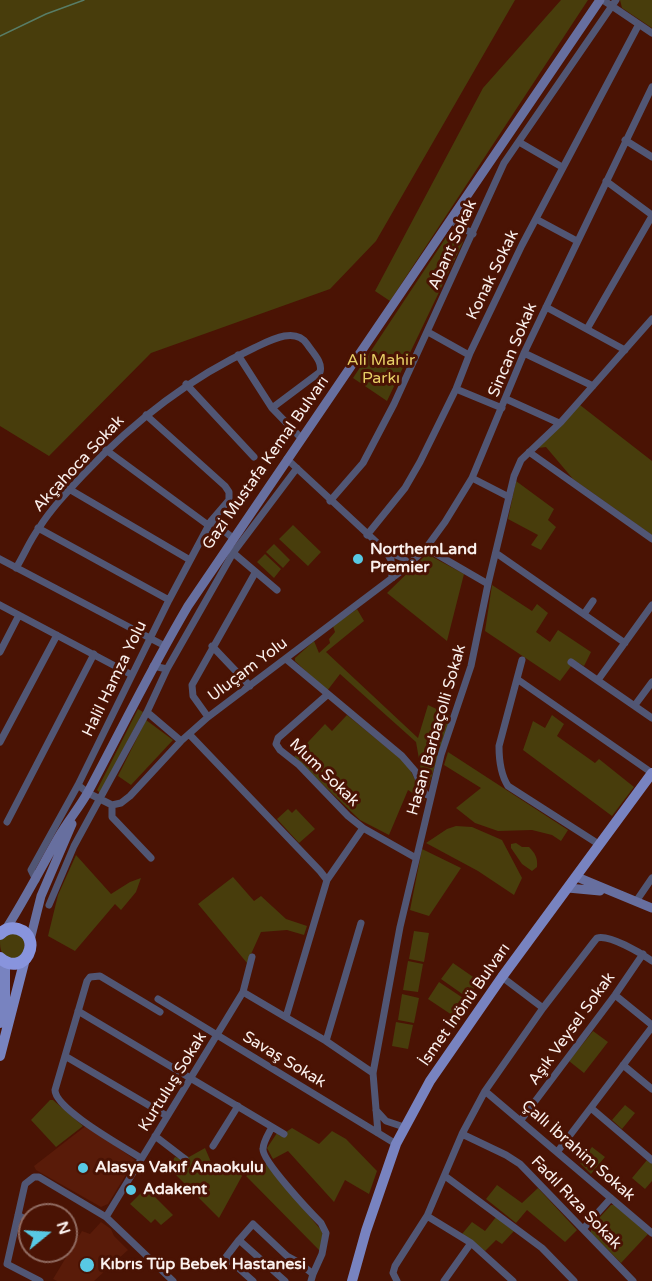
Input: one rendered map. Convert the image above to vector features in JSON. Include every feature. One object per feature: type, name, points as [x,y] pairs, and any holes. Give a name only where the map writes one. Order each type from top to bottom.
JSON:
[{"type":"highway","points":[[2,961],[18,963],[25,959],[30,951],[30,940],[23,931],[12,928],[3,931]]},
{"type":"main road","name":"Gazi Mustafa Kemal Bulvarı","points":[[3,931],[88,792],[153,666],[188,606],[230,550],[233,538],[601,0]]},
{"type":"main road","name":"İsmet İnönü Bulvarı","points":[[352,1281],[361,1246],[396,1144],[430,1081],[502,977],[652,773]]},
{"type":"main road","name":"Gazi Mustafa Kemal Bulvarı","points":[[30,940],[41,896],[72,839],[76,813]]},
{"type":"main road","points":[[577,877],[619,895]]},
{"type":"main road","points":[[568,888],[619,895],[637,900],[652,908]]},
{"type":"main road","points":[[0,1056],[25,959]]},
{"type":"main road","points":[[0,1023],[5,999],[2,961]]},
{"type":"street","points":[[601,0],[614,3],[652,33]]},
{"type":"street","name":"Abant Sokak","points":[[330,501],[363,463],[394,404],[504,163],[614,3]]},
{"type":"street","name":"Konak Sokak","points":[[368,535],[405,488],[456,389],[469,355],[522,245],[639,24]]},
{"type":"street","name":"Sincan Sokak","points":[[409,564],[426,548],[472,478],[524,352],[652,87]]},
{"type":"street","points":[[625,140],[652,157]]},
{"type":"street","points":[[519,142],[562,166]]},
{"type":"street","points":[[587,329],[652,216],[606,181]]},
{"type":"street","points":[[536,219],[577,241]]},
{"type":"street","points":[[450,220],[473,234]]},
{"type":"street","points":[[546,307],[625,350]]},
{"type":"street","name":"Hasan Barbaçolli Sokak","points":[[378,1133],[373,1073],[400,927],[441,755],[471,666],[514,476],[521,460],[559,423],[652,319]]},
{"type":"street","points":[[428,332],[469,355]]},
{"type":"street","name":"Akçahoca Sokak","points":[[16,568],[38,528],[69,489],[106,450],[146,415],[186,384],[238,355],[272,339],[298,336],[304,340],[320,363],[321,372],[272,408]]},
{"type":"street","points":[[524,352],[593,386]]},
{"type":"street","points":[[238,355],[272,408],[302,439]]},
{"type":"street","points":[[186,384],[254,457]]},
{"type":"street","points":[[456,389],[502,408]]},
{"type":"street","points":[[506,399],[559,423]]},
{"type":"street","name":"Halil Hamza Yolu","points":[[36,880],[31,870],[78,784],[190,560],[210,524],[229,500],[229,492],[146,415]]},
{"type":"street","points":[[106,450],[233,538]]},
{"type":"street","points":[[529,452],[652,539]]},
{"type":"street","points":[[287,459],[386,551],[403,558],[409,564]]},
{"type":"street","points":[[49,905],[72,839],[99,799],[147,712],[167,669],[230,550],[297,468]]},
{"type":"street","points":[[472,478],[509,497]]},
{"type":"street","points":[[69,489],[190,560]]},
{"type":"street","points":[[38,528],[169,600]]},
{"type":"street","points":[[426,548],[488,584]]},
{"type":"street","points":[[230,550],[277,590]]},
{"type":"street","points":[[386,551],[391,560],[392,578]]},
{"type":"street","points":[[496,553],[626,643]]},
{"type":"street","points":[[0,559],[165,646]]},
{"type":"street","name":"Uluçam Yolu","points":[[112,805],[121,803],[130,796],[181,741],[208,717],[409,564]]},
{"type":"street","points":[[208,717],[191,691],[192,685],[255,573]]},
{"type":"street","points":[[584,614],[593,601]]},
{"type":"street","points":[[0,605],[132,675]]},
{"type":"street","points":[[598,680],[652,606]]},
{"type":"street","points":[[0,652],[19,615]]},
{"type":"street","points":[[0,742],[57,635]]},
{"type":"street","points":[[212,646],[250,686]]},
{"type":"street","points":[[7,822],[94,654]]},
{"type":"street","points":[[286,658],[409,763],[425,794],[430,796]]},
{"type":"street","points":[[522,660],[499,746],[504,781],[508,786],[600,845]]},
{"type":"street","points":[[571,662],[652,718]]},
{"type":"street","points":[[153,666],[167,669]]},
{"type":"street","points":[[517,679],[652,773]]},
{"type":"street","points":[[634,705],[652,682]]},
{"type":"street","points":[[127,686],[139,693]]},
{"type":"street","name":"Mum Sokak","points":[[327,695],[278,738],[276,744],[348,816],[363,828],[416,858]]},
{"type":"street","points":[[147,712],[181,741]]},
{"type":"street","points":[[189,734],[327,880]]},
{"type":"street","points":[[78,784],[112,805],[112,817],[151,858]]},
{"type":"street","points":[[286,1017],[327,880],[363,828]]},
{"type":"street","points":[[637,900],[652,878]]},
{"type":"street","points":[[326,1041],[361,923]]},
{"type":"street","points":[[397,1281],[393,1273],[395,1266],[427,1216],[462,1134],[485,1091],[543,1008],[593,943],[597,938],[603,936],[643,954],[652,961]]},
{"type":"street","name":"Aşık Veysel Sokak","points":[[521,1120],[643,954]]},
{"type":"street","name":"Kurtuluş Sokak","points":[[106,1217],[243,992],[252,957]]},
{"type":"street","points":[[141,1158],[75,1115],[63,1106],[55,1095],[87,981],[94,975],[100,976],[159,1011],[167,1005]]},
{"type":"street","points":[[502,977],[543,1008]]},
{"type":"street","points":[[243,992],[326,1041],[373,1073]]},
{"type":"street","points":[[558,1151],[652,1026],[615,995]]},
{"type":"street","name":"Savaş Sokak","points":[[158,999],[396,1144]]},
{"type":"street","points":[[78,1011],[284,1134]]},
{"type":"street","points":[[65,1056],[167,1116]]},
{"type":"street","points":[[623,1065],[652,1089]]},
{"type":"street","name":"Çallı İbrahim Sokak","points":[[485,1091],[652,1233]]},
{"type":"street","points":[[213,1146],[237,1106]]},
{"type":"street","points":[[591,1108],[652,1160]]},
{"type":"street","points":[[376,1110],[386,1121],[404,1127]]},
{"type":"street","points":[[253,1281],[226,1257],[253,1224],[287,1256],[298,1262],[312,1278],[326,1237],[325,1230],[264,1155],[263,1145],[272,1127]]},
{"type":"street","name":"Fadıl Rıza Sokak","points":[[462,1134],[520,1164],[633,1281]]},
{"type":"street","points":[[155,1136],[185,1159]]},
{"type":"street","points":[[445,1176],[542,1248],[574,1281]]},
{"type":"street","points":[[21,1203],[25,1184],[34,1177],[39,1177],[106,1217],[173,1281]]},
{"type":"street","points":[[583,1229],[611,1198]]},
{"type":"street","points":[[18,1215],[7,1264],[40,1281]]},
{"type":"street","points":[[427,1216],[471,1244],[513,1281]]},
{"type":"street","points":[[239,1240],[285,1281]]},
{"type":"street","points":[[445,1281],[471,1244]]},
{"type":"shaded area","name":"Alasya Vakıf Anaokulu","points":[[87,1125],[135,1160],[108,1204],[101,1207],[36,1170],[34,1166]]},
{"type":"shaded area","name":"Kıbrıs Tüp Bebek Hastanesi","points":[[101,1222],[111,1229],[114,1236],[128,1250],[94,1281],[57,1281],[53,1279],[63,1263],[78,1263],[78,1238],[82,1231],[90,1234]]},
{"type":"green space","points":[[0,0],[515,0],[376,241],[330,289],[151,353],[49,456],[0,426]]},
{"type":"green space","points":[[561,0],[588,0],[390,301],[375,291],[483,88]]},
{"type":"green space","points":[[620,0],[652,0],[652,28],[622,8]]},
{"type":"green space","name":"Ali Mahir Parkı","points":[[449,233],[463,242],[387,401],[353,378]]},
{"type":"green space","points":[[580,405],[652,461],[652,535],[573,479],[546,447],[538,448]]},
{"type":"green space","points":[[516,481],[554,509],[548,520],[556,527],[541,550],[531,545],[538,535],[508,519]]},
{"type":"green space","points":[[293,525],[321,552],[308,566],[279,539]]},
{"type":"green space","points":[[274,544],[290,560],[283,568],[266,552]]},
{"type":"green space","points":[[265,554],[281,569],[274,578],[257,562]]},
{"type":"green space","points":[[427,554],[464,574],[447,641],[387,593]]},
{"type":"green space","points":[[492,585],[532,611],[537,604],[548,613],[536,632],[550,642],[558,630],[591,652],[584,666],[575,661],[560,681],[485,631]]},
{"type":"green space","points":[[357,609],[364,621],[326,652],[418,738],[428,705],[451,716],[428,788],[424,787],[416,742],[340,674],[327,691],[295,661],[295,658],[314,641],[319,653],[330,643],[329,639],[335,632],[333,626]]},
{"type":"green space","points":[[138,709],[143,712],[100,793],[97,790]]},
{"type":"green space","points":[[347,715],[407,764],[425,799],[425,801],[408,790],[389,835],[360,820],[294,757],[325,724],[332,731]]},
{"type":"green space","points":[[552,715],[564,724],[557,736],[595,763],[599,759],[634,787],[612,816],[523,750],[533,721],[545,728]]},
{"type":"green space","points":[[146,720],[173,740],[131,785],[118,776]]},
{"type":"green space","points":[[448,752],[568,830],[561,841],[552,835],[532,830],[498,831],[475,823],[456,808],[481,788],[444,765]]},
{"type":"green space","points":[[288,809],[292,813],[296,809],[315,829],[299,843],[277,819]]},
{"type":"green space","points":[[456,826],[472,827],[502,840],[522,878],[514,895],[478,871],[426,843],[447,829]]},
{"type":"green space","points":[[516,843],[522,847],[529,847],[534,854],[537,867],[532,871],[522,864],[511,848],[511,844]]},
{"type":"green space","points":[[422,849],[461,868],[429,916],[410,910]]},
{"type":"green space","points":[[76,855],[111,894],[141,878],[136,892],[121,910],[115,904],[75,951],[48,936],[58,895]]},
{"type":"green space","points":[[233,877],[254,901],[261,896],[286,919],[307,926],[304,935],[287,930],[261,932],[247,963],[198,904]]},
{"type":"green space","points":[[11,931],[25,938],[24,954],[14,959],[6,956],[0,947],[0,939]]},
{"type":"green space","points":[[414,931],[429,933],[424,962],[409,959]]},
{"type":"green space","points":[[408,961],[423,964],[418,992],[403,990]]},
{"type":"green space","points":[[453,963],[479,981],[468,998],[441,979]]},
{"type":"green space","points":[[439,982],[466,1000],[455,1017],[428,999]]},
{"type":"green space","points":[[402,994],[419,998],[414,1023],[398,1020]]},
{"type":"green space","points":[[396,1022],[413,1025],[408,1049],[392,1046]]},
{"type":"green space","points":[[593,1031],[608,1042],[584,1073],[569,1061]]},
{"type":"green space","points":[[50,1100],[53,1100],[83,1126],[56,1147],[31,1120]]},
{"type":"green space","points":[[625,1105],[635,1113],[622,1129],[612,1120]]},
{"type":"green space","points":[[292,1128],[319,1144],[332,1131],[346,1139],[377,1171],[369,1194],[345,1180],[334,1202],[288,1151],[273,1159],[267,1148],[277,1133],[280,1136]]},
{"type":"green space","points":[[592,1147],[605,1157],[591,1174],[580,1163]]},
{"type":"green space","points":[[205,1148],[211,1162],[227,1175],[238,1171],[242,1176],[219,1218],[168,1167],[175,1157],[179,1158],[184,1154],[189,1157]]},
{"type":"green space","points":[[647,1160],[652,1164],[652,1181],[645,1189],[632,1178]]},
{"type":"green space","points":[[265,1163],[321,1230],[323,1235],[320,1251],[246,1176]]},
{"type":"green space","points":[[497,1185],[522,1203],[538,1188],[577,1230],[565,1242],[527,1210],[516,1223],[486,1199]]},
{"type":"green space","points":[[146,1188],[173,1215],[161,1225],[155,1219],[151,1223],[130,1204]]},
{"type":"green space","points":[[611,1205],[615,1205],[648,1234],[621,1263],[591,1233],[591,1227]]},
{"type":"green space","points":[[496,1217],[514,1231],[502,1244],[496,1240],[485,1251],[462,1234],[472,1222],[485,1231]]},
{"type":"waterway","points":[[0,36],[46,14],[84,0]]},
{"type":"place","name":"NorthernLand Premier","points":[[358,559]]},
{"type":"place","name":"Alasya Vakıf Anaokulu","points":[[83,1168]]},
{"type":"place","name":"Adakent","points":[[131,1190]]},
{"type":"place","name":"Kıbrıs Tüp Bebek Hastanesi","points":[[87,1265]]}]
